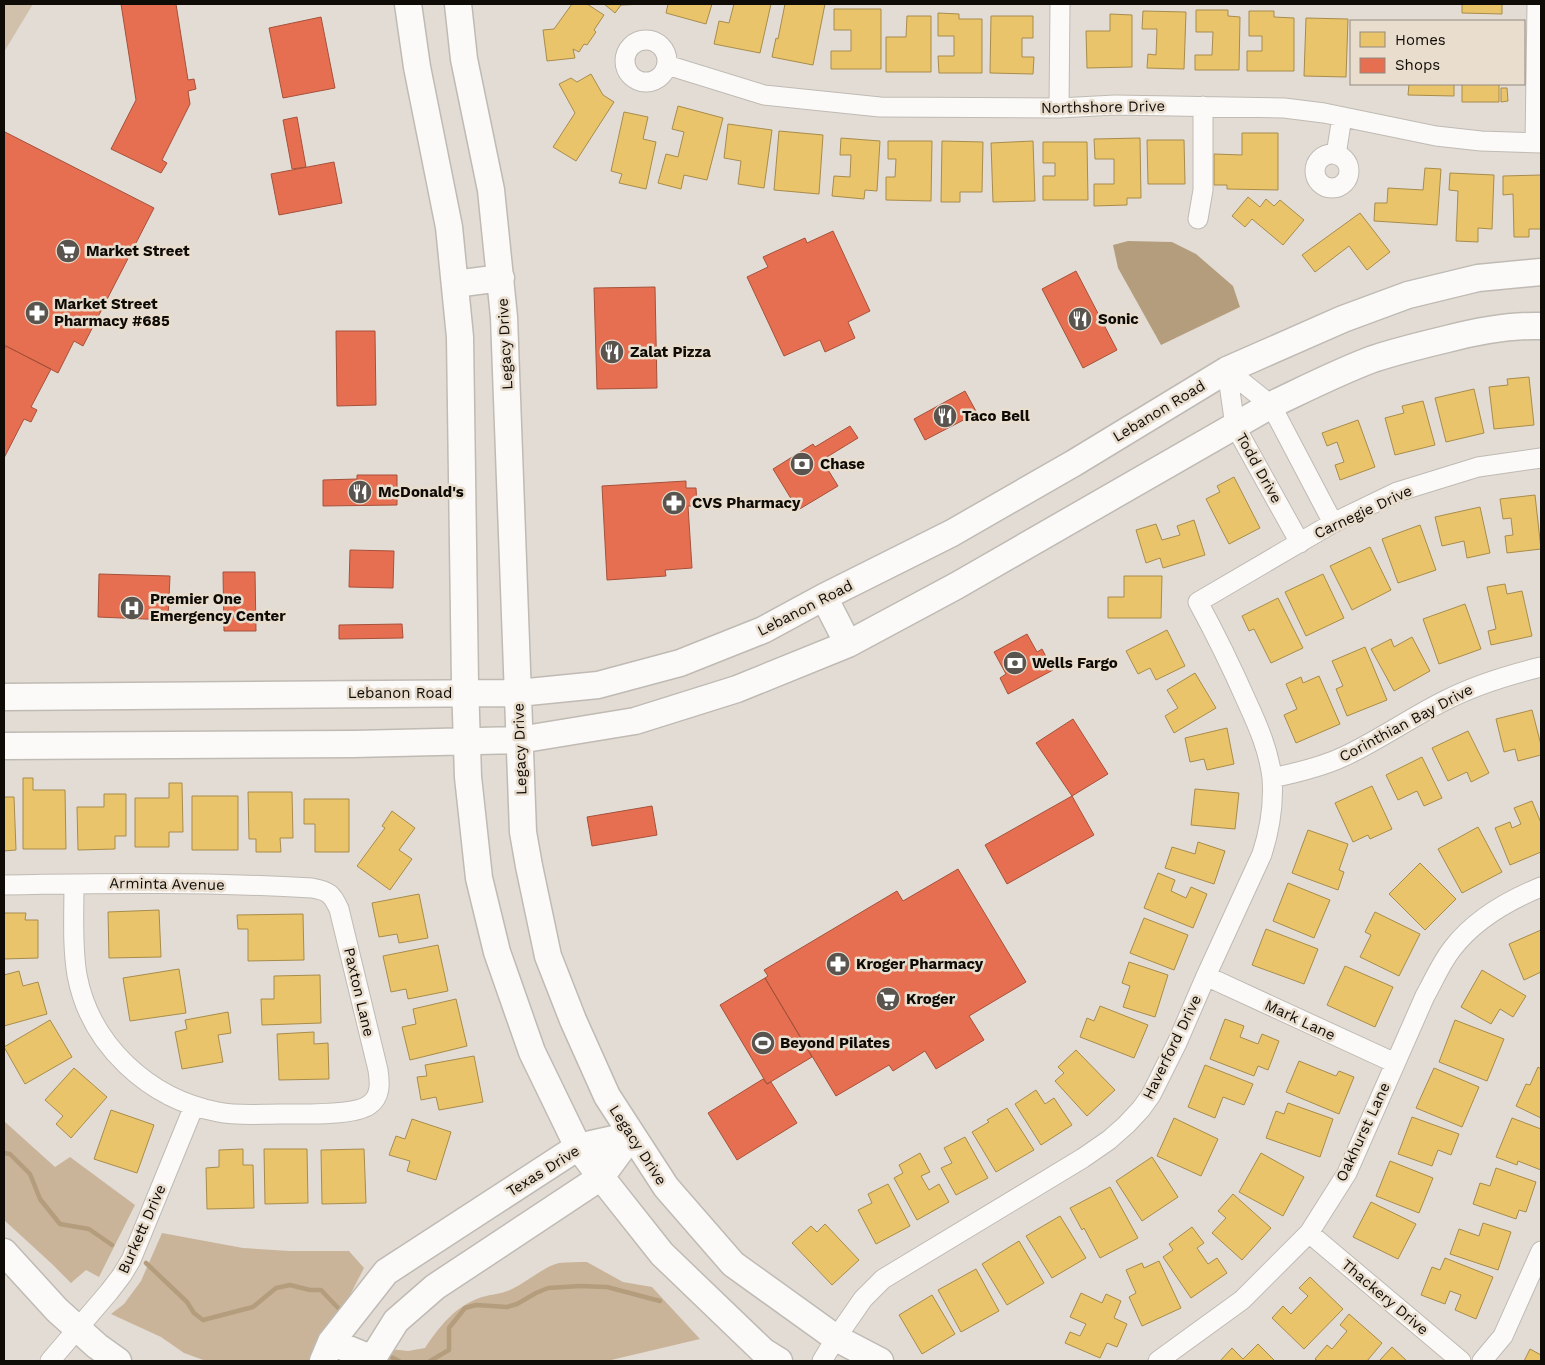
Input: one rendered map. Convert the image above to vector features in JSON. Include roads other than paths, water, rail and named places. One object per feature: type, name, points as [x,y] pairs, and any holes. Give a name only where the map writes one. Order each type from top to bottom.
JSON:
[{"type":"main road","points":[[408,4],[417,67],[449,227],[460,337],[468,777],[480,878],[497,952],[532,1052],[578,1147],[662,1254],[764,1350],[779,1361]]},
{"type":"main road","name":"Legacy Drive","points":[[458,4],[464,59],[492,190],[501,278],[506,356],[523,832],[548,956],[572,1020],[607,1096],[666,1187],[734,1264],[836,1338],[880,1361]]},
{"type":"main road","name":"Lebanon Road","points":[[4,697],[518,693],[598,685],[680,663],[763,630],[952,533],[1074,463],[1227,370],[1343,319],[1408,296],[1478,278],[1541,272]]},
{"type":"main road","points":[[455,284],[501,278]]},
{"type":"main road","points":[[4,746],[519,740],[635,721],[737,689],[848,644],[956,586],[1272,405],[1313,384],[1373,359],[1409,348],[1469,333],[1522,326],[1541,326]]},
{"type":"main road","points":[[824,598],[848,644]]},
{"type":"main road","points":[[327,1351],[372,1360],[396,1321],[435,1287],[601,1177],[632,1135]]},
{"type":"main road","name":"Texas Drive","points":[[327,1351],[386,1272],[578,1147],[632,1135]]},
{"type":"main road","points":[[475,1214],[497,1246]]},
{"type":"main road","points":[[4,1252],[43,1296],[77,1328],[118,1361]]},
{"type":"main road","points":[[378,1282],[381,1294],[388,1305],[404,1314]]},
{"type":"street","points":[[1059,108],[1060,4]]},
{"type":"street","points":[[1537,4],[1538,143]]},
{"type":"street","name":"Northshore Drive","points":[[667,65],[764,95],[880,107],[1059,108],[1115,105],[1284,108],[1324,113],[1436,136],[1538,143]]},
{"type":"street","points":[[1198,219],[1203,190],[1203,106]]},
{"type":"street","points":[[1336,154],[1342,117]]},
{"type":"street","points":[[1227,370],[1272,405],[1333,523]]},
{"type":"street","name":"Todd Drive","points":[[1227,370],[1235,426],[1300,543]]},
{"type":"street","name":"Carnegie Drive","points":[[1198,602],[1333,523],[1397,492],[1478,467],[1541,458]]},
{"type":"street","name":"Haverford Drive","points":[[822,1361],[862,1299],[883,1280],[1083,1158],[1126,1125],[1140,1109],[1162,1074],[1178,1043],[1206,976],[1262,854],[1271,817],[1272,778],[1263,739],[1231,664],[1198,602]]},
{"type":"street","name":"Corinthian Bay Drive","points":[[1272,778],[1324,764],[1345,756],[1471,688],[1518,672],[1541,667]]},
{"type":"street","name":"Arminta Avenue","points":[[4,885],[144,883],[290,887],[318,889],[329,893]]},
{"type":"street","points":[[74,884],[76,965],[82,993],[94,1022],[117,1056],[134,1072],[162,1091],[194,1106]]},
{"type":"street","name":"Oakhurst Lane","points":[[1158,1361],[1242,1300],[1309,1233],[1347,1173],[1425,996],[1453,948],[1466,933],[1486,916],[1541,887]]},
{"type":"street","name":"Paxton Lane","points":[[194,1106],[218,1112],[240,1114],[348,1111],[367,1107],[378,1094],[379,1078],[339,909],[329,893]]},
{"type":"street","name":"Mark Lane","points":[[1206,976],[1395,1063]]},
{"type":"street","name":"Burkett Drive","points":[[50,1361],[122,1276],[131,1260],[194,1106]]},
{"type":"street","name":"Thackery Drive","points":[[1309,1233],[1461,1361]]},
{"type":"street","points":[[1482,1361],[1503,1336],[1541,1251]]},
{"type":"waterway","points":[[4,1153],[10,1154],[30,1174],[40,1199],[60,1224],[89,1229],[112,1245]]},
{"type":"waterway","points":[[146,1263],[203,1320],[253,1307],[276,1288],[290,1285],[310,1290],[321,1290],[340,1310]]},
{"type":"waterway","points":[[430,1361],[449,1350],[449,1328],[465,1308],[476,1305],[507,1307],[548,1288],[580,1286],[607,1287],[660,1301]]},
{"type":"waterway","points":[[389,1356],[399,1361]]},
{"type":"place","name":"Market Street","points":[[68,251]]},
{"type":"place","name":"Market Street Pharmacy #685","points":[[37,313]]},
{"type":"place","name":"Sonic","points":[[1080,319]]},
{"type":"place","name":"Zalat Pizza","points":[[612,352]]},
{"type":"place","name":"Taco Bell","points":[[945,416]]},
{"type":"place","name":"Chase","points":[[802,464]]},
{"type":"place","name":"McDonald's","points":[[360,492]]},
{"type":"place","name":"CVS Pharmacy","points":[[674,503]]},
{"type":"place","name":"Premier One Emergency Center","points":[[132,608]]},
{"type":"place","name":"Wells Fargo","points":[[1015,663]]},
{"type":"place","name":"Kroger Pharmacy","points":[[838,964]]},
{"type":"place","name":"Kroger","points":[[888,999]]},
{"type":"place","name":"Beyond Pilates","points":[[763,1043]]}]
